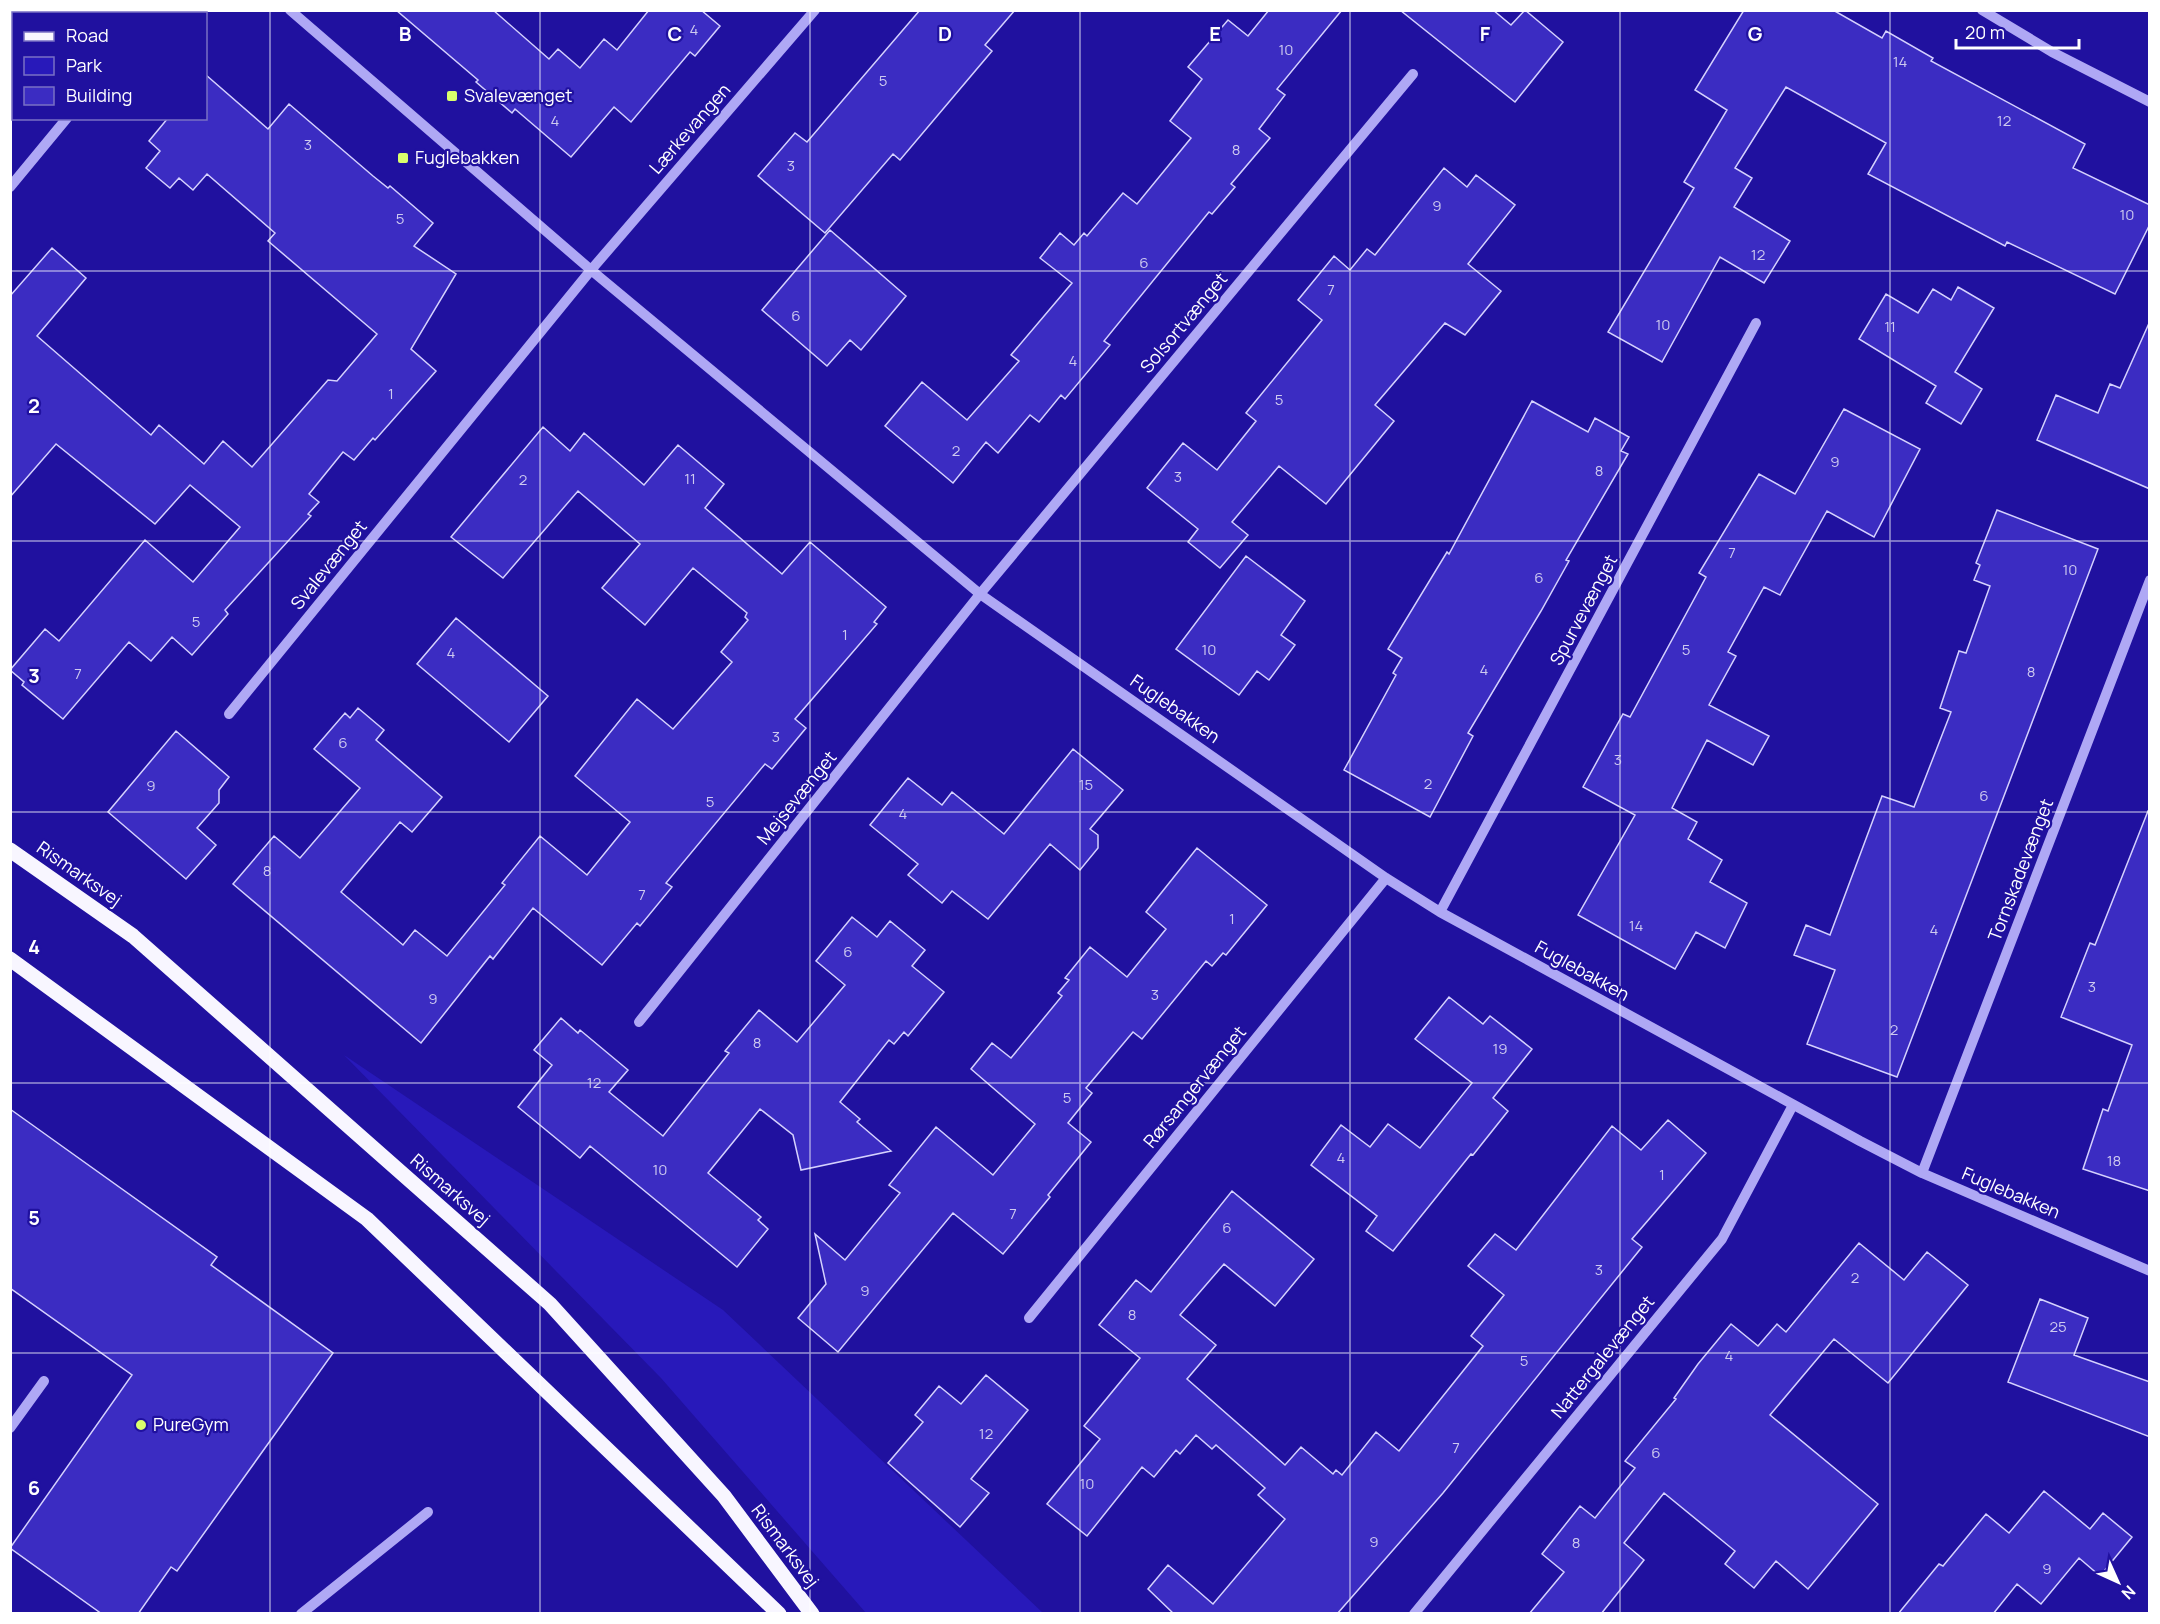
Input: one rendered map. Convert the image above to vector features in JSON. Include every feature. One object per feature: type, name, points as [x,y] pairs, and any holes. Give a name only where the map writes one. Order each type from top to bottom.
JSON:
[{"type":"main road","name":"Rismarksvej","points":[[10,850],[133,936],[550,1304],[724,1496],[812,1614]]},
{"type":"main road","points":[[10,959],[367,1219],[779,1614]]},
{"type":"street","name":"Fuglebakken","points":[[290,10],[591,270],[980,594],[1386,878],[1440,912],[1793,1105],[1923,1173],[2150,1271]]},
{"type":"street","name":"Lærkevangen","points":[[591,270],[815,10]]},
{"type":"street","points":[[1982,10],[2052,52],[2150,102]]},
{"type":"street","name":"Solsortvænget","points":[[980,594],[1413,74]]},
{"type":"street","points":[[10,188],[65,120]]},
{"type":"street","name":"Svalevænget","points":[[229,714],[591,270]]},
{"type":"street","name":"Spurvevænget","points":[[1440,912],[1756,323]]},
{"type":"street","name":"Tornskadevænget","points":[[1923,1173],[2150,580]]},
{"type":"street","name":"Mejsevænget","points":[[639,1022],[980,594]]},
{"type":"street","name":"Rørsangervænget","points":[[1029,1317],[1386,878]]},
{"type":"street","name":"Nattergalevænget","points":[[1414,1614],[1722,1239],[1793,1105]]},
{"type":"street","points":[[10,1428],[45,1381]]},
{"type":"street","points":[[301,1614],[428,1512]]},
{"type":"green space","points":[[344,1055],[723,1310],[1043,1613],[866,1613],[661,1378]]},
{"type":"building","points":[[396,10],[493,10],[549,59],[558,49],[580,68],[604,39],[617,50],[649,10],[701,10],[720,26],[695,56],[690,52],[631,122],[614,107],[571,157],[515,109],[512,113],[476,82],[478,80]]},
{"type":"building","points":[[920,10],[1015,10],[985,45],[992,51],[900,160],[893,154],[825,233],[758,176],[795,133],[807,142]]},
{"type":"building","points":[[1269,10],[1342,10],[1277,89],[1285,95],[1259,129],[1270,138],[1231,184],[1235,187],[1212,214],[1209,212],[1104,341],[1110,345],[1065,399],[1061,395],[1039,422],[1030,415],[998,453],[986,442],[953,483],[885,426],[922,382],[967,420],[1019,361],[1011,355],[1072,283],[1040,258],[1060,233],[1074,245],[1084,233],[1087,236],[1123,193],[1137,204],[1191,138],[1170,121],[1202,79],[1188,67],[1228,20],[1248,36]]},
{"type":"building","points":[[1400,10],[1493,10],[1511,25],[1525,10],[1563,42],[1515,102]]},
{"type":"building","points":[[1744,10],[1833,10],[1882,38],[1886,31],[1933,58],[1931,61],[2085,144],[2073,168],[2150,205],[2150,224],[2115,294],[2007,242],[2005,246],[1868,174],[1886,143],[1786,87],[1735,168],[1752,178],[1734,207],[1790,241],[1764,283],[1720,257],[1662,362],[1608,332],[1694,188],[1684,182],[1727,110],[1695,90]]},
{"type":"building","points":[[207,76],[268,129],[289,104],[373,176],[388,188],[390,186],[433,223],[414,246],[456,274],[411,349],[436,371],[375,440],[373,438],[354,460],[343,452],[309,494],[319,502],[308,514],[311,516],[225,610],[228,614],[192,655],[172,637],[151,661],[129,642],[63,719],[22,685],[24,682],[10,670],[45,629],[59,641],[145,540],[193,582],[240,527],[190,485],[155,524],[56,444],[10,497],[10,296],[52,248],[86,278],[37,336],[151,435],[159,425],[204,464],[223,441],[252,467],[328,380],[337,381],[377,334],[268,241],[275,233],[207,174],[193,190],[179,178],[170,188],[146,168],[160,151],[149,141],[166,120],[207,120]]},
{"type":"building","points":[[1444,168],[1467,187],[1476,175],[1515,205],[1468,264],[1501,291],[1465,335],[1445,323],[1375,405],[1394,421],[1326,504],[1279,466],[1232,522],[1248,535],[1220,568],[1188,542],[1198,529],[1147,488],[1183,443],[1217,470],[1256,421],[1246,413],[1322,320],[1298,300],[1334,256],[1350,270],[1367,249],[1375,255]]},
{"type":"building","points":[[830,230],[906,296],[861,350],[850,340],[827,366],[762,310]]},
{"type":"building","points":[[1958,287],[1994,308],[1955,372],[1982,389],[1961,424],[1926,403],[1936,386],[1859,339],[1886,294],[1918,313],[1933,289],[1951,300]]},
{"type":"building","points":[[2150,321],[2150,489],[2037,440],[2056,395],[2098,413],[2110,384],[2120,388]]},
{"type":"building","points":[[1532,401],[1588,432],[1595,418],[1629,437],[1621,451],[1628,454],[1566,560],[1569,561],[1541,611],[1468,733],[1473,736],[1430,817],[1344,770],[1396,675],[1393,673],[1402,658],[1388,649],[1447,552],[1449,554]]},
{"type":"building","points":[[1844,409],[1920,449],[1874,537],[1827,511],[1780,595],[1764,587],[1728,652],[1736,656],[1709,705],[1769,736],[1753,765],[1707,740],[1672,808],[1697,822],[1688,839],[1722,860],[1710,882],[1747,903],[1725,948],[1696,932],[1675,969],[1578,915],[1635,815],[1583,787],[1623,714],[1630,717],[1706,577],[1699,573],[1759,474],[1795,494]]},
{"type":"building","points":[[543,427],[570,451],[584,433],[644,485],[678,445],[724,484],[705,508],[782,574],[810,542],[886,607],[874,622],[877,624],[795,719],[806,728],[772,769],[765,764],[666,883],[672,887],[640,926],[637,923],[602,965],[533,908],[493,959],[490,956],[421,1043],[233,884],[274,836],[300,858],[360,788],[314,749],[345,713],[350,718],[358,708],[384,730],[376,740],[442,797],[412,832],[400,822],[341,892],[403,945],[415,930],[447,956],[505,885],[502,883],[540,836],[587,875],[630,822],[575,776],[637,699],[673,729],[732,662],[721,652],[748,620],[745,617],[747,613],[693,568],[645,625],[602,588],[640,544],[578,491],[503,578],[451,537]]},
{"type":"building","points":[[1997,510],[2098,549],[1897,1077],[1807,1044],[1835,970],[1794,955],[1806,925],[1830,935],[1882,796],[1914,807],[1951,712],[1940,708],[1959,651],[1966,653],[1990,586],[1974,580],[1980,565],[1976,563]]},
{"type":"building","points":[[1246,556],[1305,601],[1281,635],[1295,645],[1269,680],[1257,671],[1239,695],[1176,649]]},
{"type":"building","points":[[456,618],[548,696],[509,742],[417,664]]},
{"type":"building","points":[[176,731],[229,777],[219,790],[219,803],[197,828],[216,845],[186,879],[108,812]]},
{"type":"building","points":[[1073,749],[1123,790],[1090,829],[1098,835],[1098,848],[1080,870],[1050,844],[988,919],[952,891],[942,903],[908,875],[918,864],[870,825],[908,778],[942,805],[952,792],[1004,834]]},
{"type":"building","points":[[2148,811],[2150,812],[2150,1191],[2083,1169],[2103,1109],[2108,1111],[2132,1045],[2061,1017],[2090,943],[2095,945]]},
{"type":"building","points":[[1197,848],[1267,905],[1226,955],[1223,953],[1212,966],[1206,961],[1142,1039],[1133,1032],[1086,1088],[1092,1093],[1068,1123],[1091,1142],[1003,1254],[953,1213],[838,1352],[798,1318],[826,1284],[815,1234],[845,1260],[900,1193],[889,1185],[936,1127],[993,1175],[1035,1124],[971,1069],[992,1043],[1011,1058],[1062,996],[1058,993],[1069,980],[1065,978],[1090,947],[1127,977],[1166,929],[1146,912]]},
{"type":"building","points":[[852,917],[877,937],[890,921],[925,950],[912,966],[944,992],[908,1036],[904,1032],[894,1044],[889,1040],[840,1102],[860,1119],[857,1122],[891,1151],[801,1170],[793,1135],[760,1109],[708,1173],[761,1217],[758,1220],[768,1229],[737,1267],[590,1146],[580,1158],[518,1107],[552,1065],[534,1050],[561,1018],[578,1033],[580,1030],[628,1070],[609,1092],[663,1136],[729,1053],[725,1051],[759,1010],[797,1042],[845,985],[816,961]]},
{"type":"building","points":[[1449,997],[1483,1024],[1490,1016],[1532,1049],[1493,1098],[1508,1111],[1393,1251],[1366,1231],[1377,1216],[1311,1165],[1341,1125],[1370,1147],[1388,1124],[1420,1148],[1472,1083],[1415,1039]]},
{"type":"building","points":[[10,1109],[217,1257],[211,1265],[333,1353],[177,1571],[171,1567],[138,1614],[102,1614],[10,1548],[132,1375],[10,1288]]},
{"type":"building","points":[[1668,1120],[1706,1153],[1632,1239],[1642,1247],[1443,1493],[1337,1614],[1174,1614],[1148,1589],[1168,1565],[1213,1604],[1285,1519],[1258,1495],[1265,1488],[1216,1445],[1212,1449],[1196,1435],[1180,1454],[1176,1450],[1154,1477],[1142,1467],[1087,1536],[1047,1504],[1100,1439],[1084,1426],[1140,1358],[1099,1325],[1136,1280],[1151,1292],[1232,1191],[1314,1259],[1275,1306],[1224,1264],[1180,1315],[1216,1345],[1187,1379],[1285,1465],[1301,1447],[1333,1474],[1336,1470],[1342,1475],[1376,1432],[1399,1451],[1483,1346],[1471,1336],[1504,1295],[1468,1266],[1495,1234],[1516,1250],[1612,1126],[1641,1150]]},
{"type":"building","points":[[1859,1243],[1904,1280],[1927,1252],[1968,1285],[1888,1383],[1834,1339],[1770,1415],[1878,1504],[1808,1589],[1776,1561],[1754,1588],[1725,1564],[1735,1551],[1664,1493],[1624,1543],[1644,1560],[1601,1614],[1529,1614],[1564,1572],[1542,1554],[1580,1506],[1595,1518],[1635,1468],[1625,1461],[1676,1399],[1674,1398],[1698,1364],[1731,1324],[1758,1346],[1777,1324],[1786,1332]]},
{"type":"building","points":[[2040,1299],[2088,1318],[2074,1355],[2150,1382],[2150,1437],[2008,1382]]},
{"type":"building","points":[[986,1375],[1028,1410],[971,1479],[989,1493],[960,1527],[888,1463],[923,1422],[915,1415],[939,1386],[961,1404]]},
{"type":"building","points":[[2044,1491],[2090,1529],[2103,1513],[2132,1537],[2100,1576],[2079,1558],[2041,1604],[2017,1584],[1993,1614],[1898,1614],[1939,1564],[1943,1566],[1986,1514],[2009,1533]]},
{"type":"place","name":"Svalevænget","points":[[452,96]]},
{"type":"place","name":"Fuglebakken","points":[[403,158]]},
{"type":"place","name":"PureGym","points":[[141,1425]]}]
